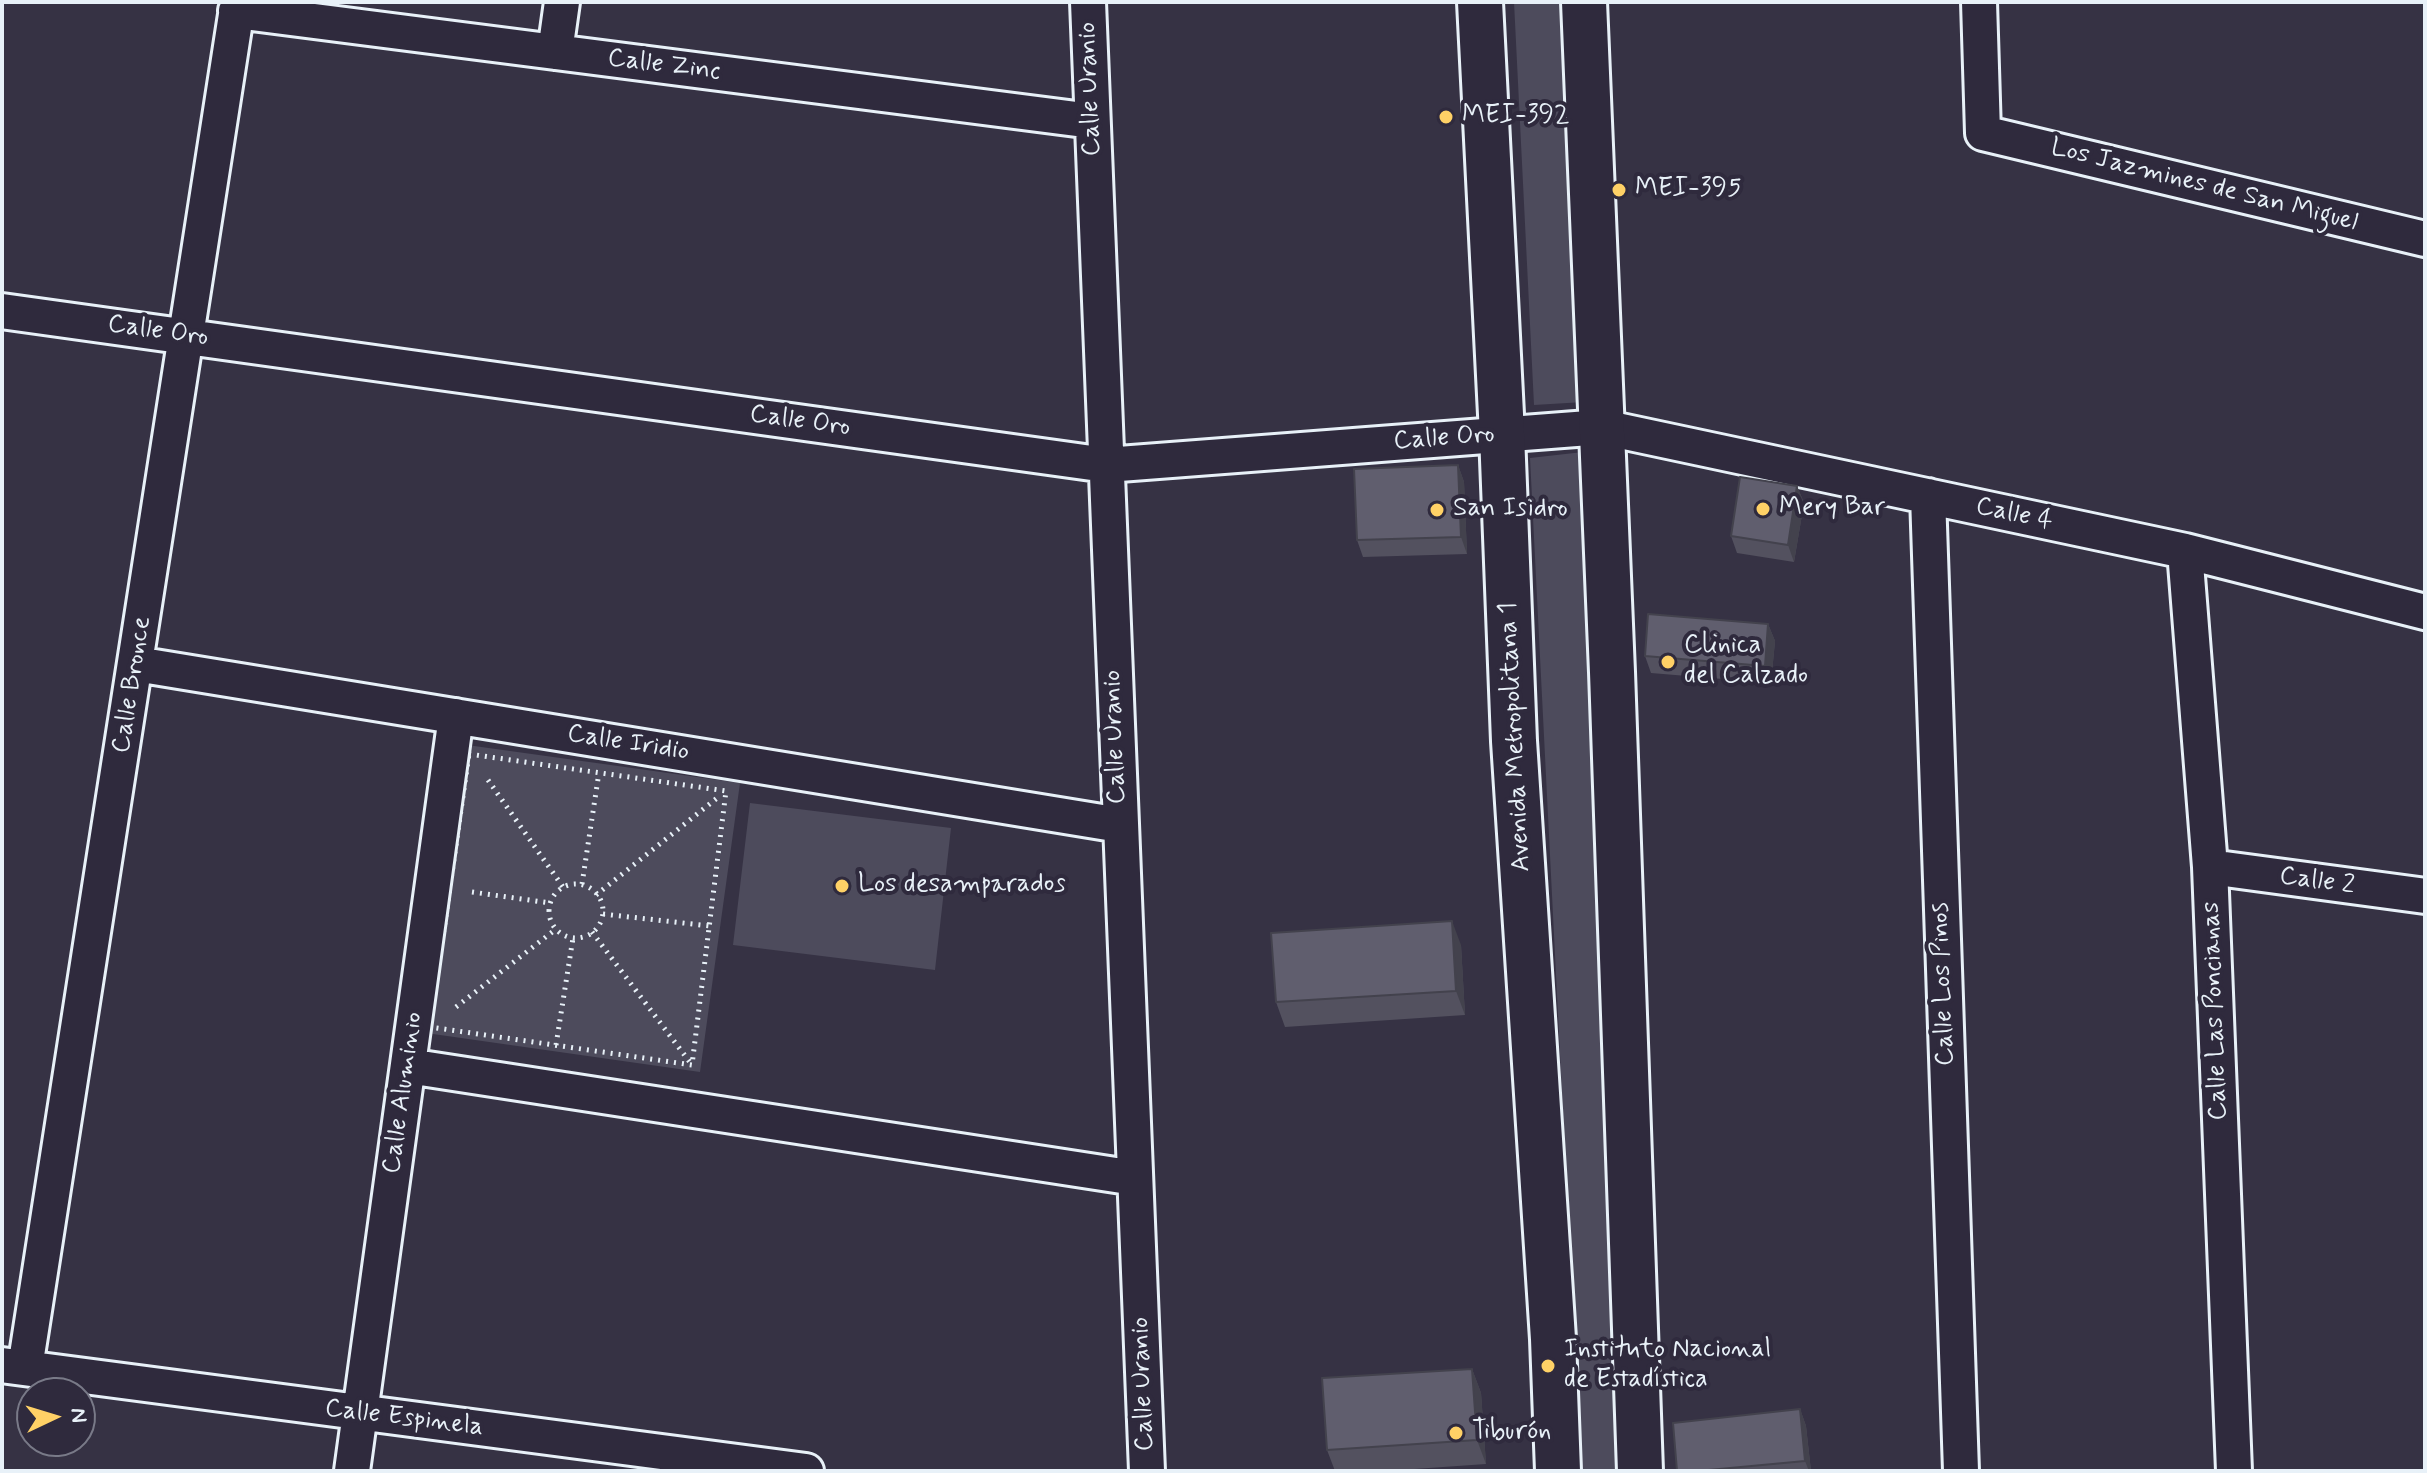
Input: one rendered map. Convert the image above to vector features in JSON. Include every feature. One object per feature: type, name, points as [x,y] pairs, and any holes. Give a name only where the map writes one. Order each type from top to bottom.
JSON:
[{"type":"main road","name":"Avenida Metropolitana 1","points":[[1480,2],[1514,741],[1553,1339],[1558,1471]]},
{"type":"main road","points":[[1584,2],[1640,1471]]},
{"type":"street","points":[[555,52],[562,2]]},
{"type":"street","name":"Calle Uranio","points":[[1088,2],[1147,1471]]},
{"type":"street","name":"Los Jazmines de San Miguel","points":[[1979,2],[1983,133],[2425,239]]},
{"type":"street","name":"Calle Zinc","points":[[237,6],[555,52],[1092,121]]},
{"type":"street","name":"Calle Bronce","points":[[13,1366],[136,664],[237,6]]},
{"type":"street","name":"Calle Oro","points":[[2,311],[1106,465],[1602,427]]},
{"type":"street","name":"Calle 4","points":[[1602,427],[2185,551],[2425,612]]},
{"type":"street","name":"Calle Los Pinos","points":[[1928,496],[1961,1471]]},
{"type":"street","name":"Calle Las Poncianas","points":[[2185,551],[2210,867],[2234,1471]]},
{"type":"street","name":"Calle Iridio","points":[[136,664],[1120,825]]},
{"type":"street","name":"Calle Aluminio","points":[[352,1471],[456,716]]},
{"type":"street","name":"Calle 2","points":[[2210,867],[2425,896]]},
{"type":"street","points":[[408,1066],[1135,1178]]},
{"type":"street","name":"Calle Espinela","points":[[13,1366],[806,1471]]},
{"type":"path","points":[[469,754],[478,766]]},
{"type":"path","points":[[469,754],[726,791]]},
{"type":"path","points":[[430,1027],[469,754]]},
{"type":"path","points":[[582,884],[599,772]]},
{"type":"path","points":[[486,778],[563,887]]},
{"type":"path","points":[[596,895],[726,791]]},
{"type":"path","points":[[692,1065],[726,791]]},
{"type":"path","points":[[582,884],[601,901],[603,914],[592,932],[583,937],[573,938],[556,929],[549,913],[550,903],[563,887],[582,884]]},
{"type":"path","points":[[450,889],[550,903]]},
{"type":"path","points":[[603,914],[710,926]]},
{"type":"path","points":[[455,1007],[556,929]]},
{"type":"path","points":[[592,932],[692,1065]]},
{"type":"path","points":[[556,1045],[573,938]]},
{"type":"path","points":[[430,1027],[443,1017]]},
{"type":"path","points":[[430,1027],[692,1065]]},
{"type":"shaded area","points":[[1514,2],[1567,2],[1584,402],[1534,405]]},
{"type":"shaded area","points":[[1583,452],[1617,1471],[1581,1471],[1530,458]]},
{"type":"shaded area","points":[[467,745],[740,783],[700,1072],[426,1033]]},
{"type":"shaded area","name":"Los desamparados","points":[[750,803],[951,828],[935,970],[733,945]]},
{"type":"building","points":[[1458,465],[1461,537],[1357,540],[1354,469]]},
{"type":"building","points":[[1740,477],[1797,486],[1788,545],[1731,536]]},
{"type":"building","points":[[1648,614],[1768,624],[1765,666],[1645,656]]},
{"type":"building","points":[[1452,921],[1456,991],[1276,1002],[1271,933]]},
{"type":"building","points":[[1472,1369],[1477,1440],[1327,1450],[1322,1378]]},
{"type":"building","points":[[1800,1409],[1805,1461],[1677,1471],[1673,1423]]},
{"type":"place","name":"MEI-392","points":[[1446,117]]},
{"type":"place","name":"MEI-395","points":[[1619,190]]},
{"type":"place","name":"Mery Bar","points":[[1763,509]]},
{"type":"place","name":"San Isidro","points":[[1437,510]]},
{"type":"place","name":"Clinica del Calzado","points":[[1668,662]]},
{"type":"place","name":"Los desamparados","points":[[842,886]]},
{"type":"place","name":"Instituto Nacional de Estadística","points":[[1548,1366]]},
{"type":"place","name":"Tiburón","points":[[1456,1433]]}]
